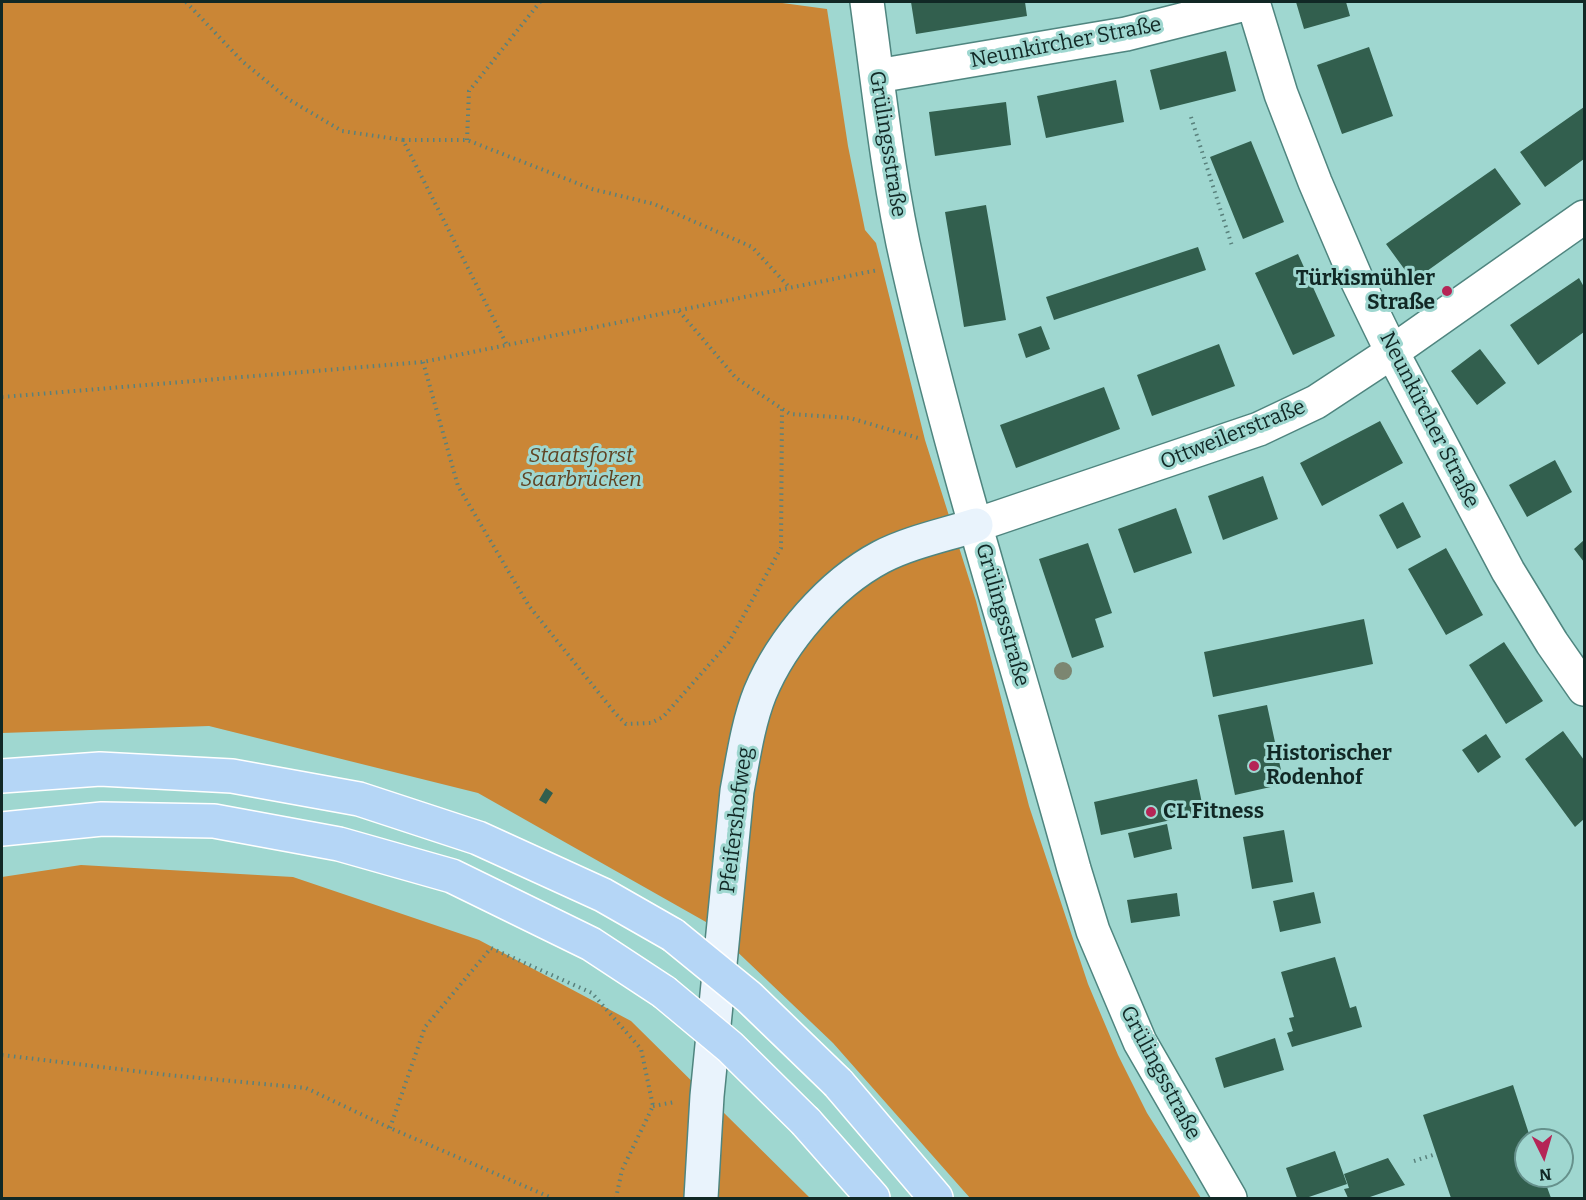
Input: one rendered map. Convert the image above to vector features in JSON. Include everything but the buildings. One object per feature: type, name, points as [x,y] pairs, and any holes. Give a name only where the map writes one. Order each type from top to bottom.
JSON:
[{"type":"highway","points":[[2,776],[100,769],[232,776],[359,800],[478,838],[603,895],[672,935],[749,997],[838,1083],[936,1198]]},
{"type":"highway","points":[[2,829],[102,819],[214,821],[339,844],[452,876],[591,944],[664,992],[730,1047],[806,1122],[873,1198]]},
{"type":"street","name":"Grülingsstraße","points":[[867,2],[890,172],[907,264],[950,434],[1093,931],[1140,1042],[1230,1198]]},
{"type":"street","name":"Neunkircher Straße","points":[[877,76],[1126,34],[1253,2],[1281,94],[1356,278],[1392,352],[1508,572],[1584,689]]},
{"type":"street","name":"Ottweilerstraße","points":[[976,525],[1259,429],[1316,402],[1392,352],[1584,217]]},
{"type":"street","name":"Pfeifershofweg","points":[[701,1198],[707,1096],[737,791],[746,745],[760,694],[781,650],[841,584],[879,558],[894,551],[976,525]]},
{"type":"path","points":[[186,2],[242,61],[288,99],[342,131],[403,140],[468,140],[592,189],[654,204],[752,247],[790,288]]},
{"type":"path","points":[[468,140],[469,92],[540,2]]},
{"type":"path","points":[[1191,117],[1232,246]]},
{"type":"path","points":[[403,140],[507,345]]},
{"type":"path","points":[[2,397],[423,362],[907,264]]},
{"type":"path","points":[[679,311],[736,378],[790,414],[850,418],[925,440],[950,434]]},
{"type":"path","points":[[423,362],[458,486],[529,606],[626,724],[651,723],[663,717],[729,642],[781,548],[782,408]]},
{"type":"path","points":[[390,1128],[425,1027],[491,948],[592,993],[641,1049],[652,1106],[622,1170],[616,1198]]},
{"type":"path","points":[[2,1055],[168,1075],[306,1088],[390,1128],[552,1198]]},
{"type":"path","points":[[1414,1161],[1437,1154]]},
{"type":"green space","name":"Staatsforst Saarbrücken","points":[[2,2],[775,2],[827,9],[848,146],[865,230],[876,243],[925,440],[976,601],[1029,806],[1088,984],[1118,1055],[1147,1113],[1201,1198],[970,1198],[833,1043],[706,922],[478,793],[209,726],[2,733]]},
{"type":"green space","points":[[81,865],[293,877],[479,940],[631,1021],[810,1198],[2,1198],[2,877]]},
{"type":"place","name":"Türkismühler Straße","points":[[1447,291]]},
{"type":"place","name":"Historischer Rodenhof","points":[[1254,766]]},
{"type":"place","name":"CL Fitness","points":[[1151,812]]}]
